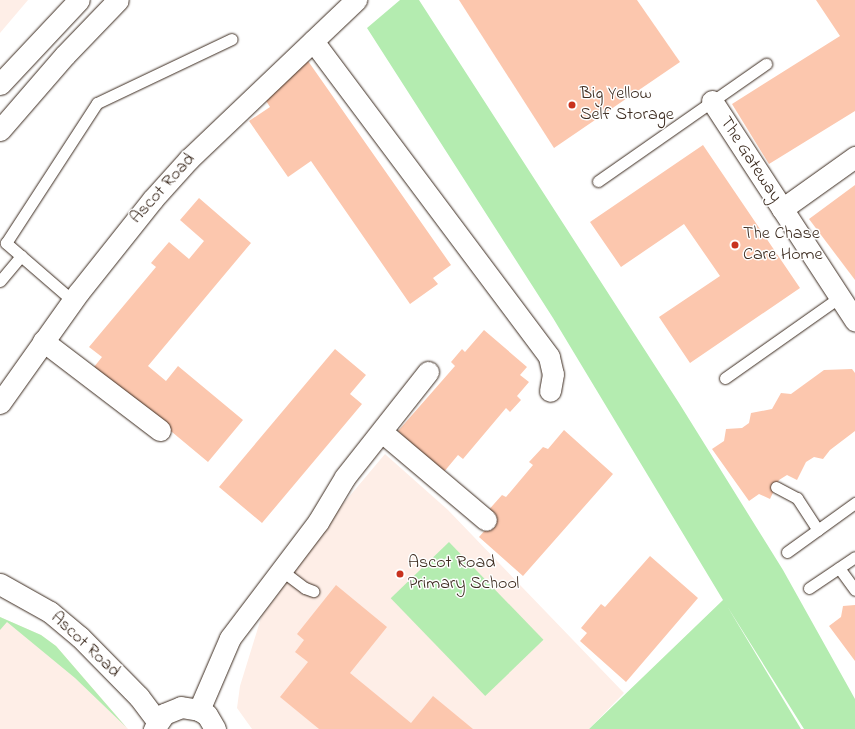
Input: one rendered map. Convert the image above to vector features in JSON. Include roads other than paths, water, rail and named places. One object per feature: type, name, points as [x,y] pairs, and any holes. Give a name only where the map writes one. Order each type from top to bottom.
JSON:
[{"type":"street","points":[[0,84],[78,0]]},
{"type":"street","points":[[0,130],[65,55],[118,0]]},
{"type":"street","name":"Ascot Road","points":[[0,402],[43,341],[128,227],[189,159],[356,0]]},
{"type":"street","points":[[313,41],[549,357],[553,374],[550,391]]},
{"type":"street","name":"The Gateway","points":[[712,101],[855,320]]},
{"type":"street","points":[[782,209],[855,157]]},
{"type":"street","points":[[43,341],[160,430]]},
{"type":"street","points":[[199,710],[230,638],[318,522],[345,477],[428,372]]},
{"type":"street","points":[[382,432],[486,520]]},
{"type":"street","name":"Ascot Road","points":[[0,584],[50,612],[80,637],[139,697],[156,725]]},
{"type":"street","points":[[156,725],[171,709],[190,706],[207,716],[215,729]]},
{"type":"lane","points":[[73,301],[21,256],[3,246],[98,103],[232,39]]},
{"type":"lane","points":[[598,181],[766,64]]},
{"type":"lane","points":[[0,281],[21,256]]},
{"type":"lane","points":[[725,378],[840,297]]},
{"type":"lane","points":[[776,487],[797,498],[818,530]]},
{"type":"lane","points":[[787,552],[855,503]]},
{"type":"lane","points":[[809,588],[855,557]]},
{"type":"lane","points":[[840,568],[855,590]]},
{"type":"lane","points":[[281,570],[305,588],[313,590]]},
{"type":"place","name":"Big Yellow Self Storage","points":[[572,105]]},
{"type":"place","name":"The Chase Care Home","points":[[735,245]]},
{"type":"place","name":"Ascot Road Primary School","points":[[400,574]]}]
